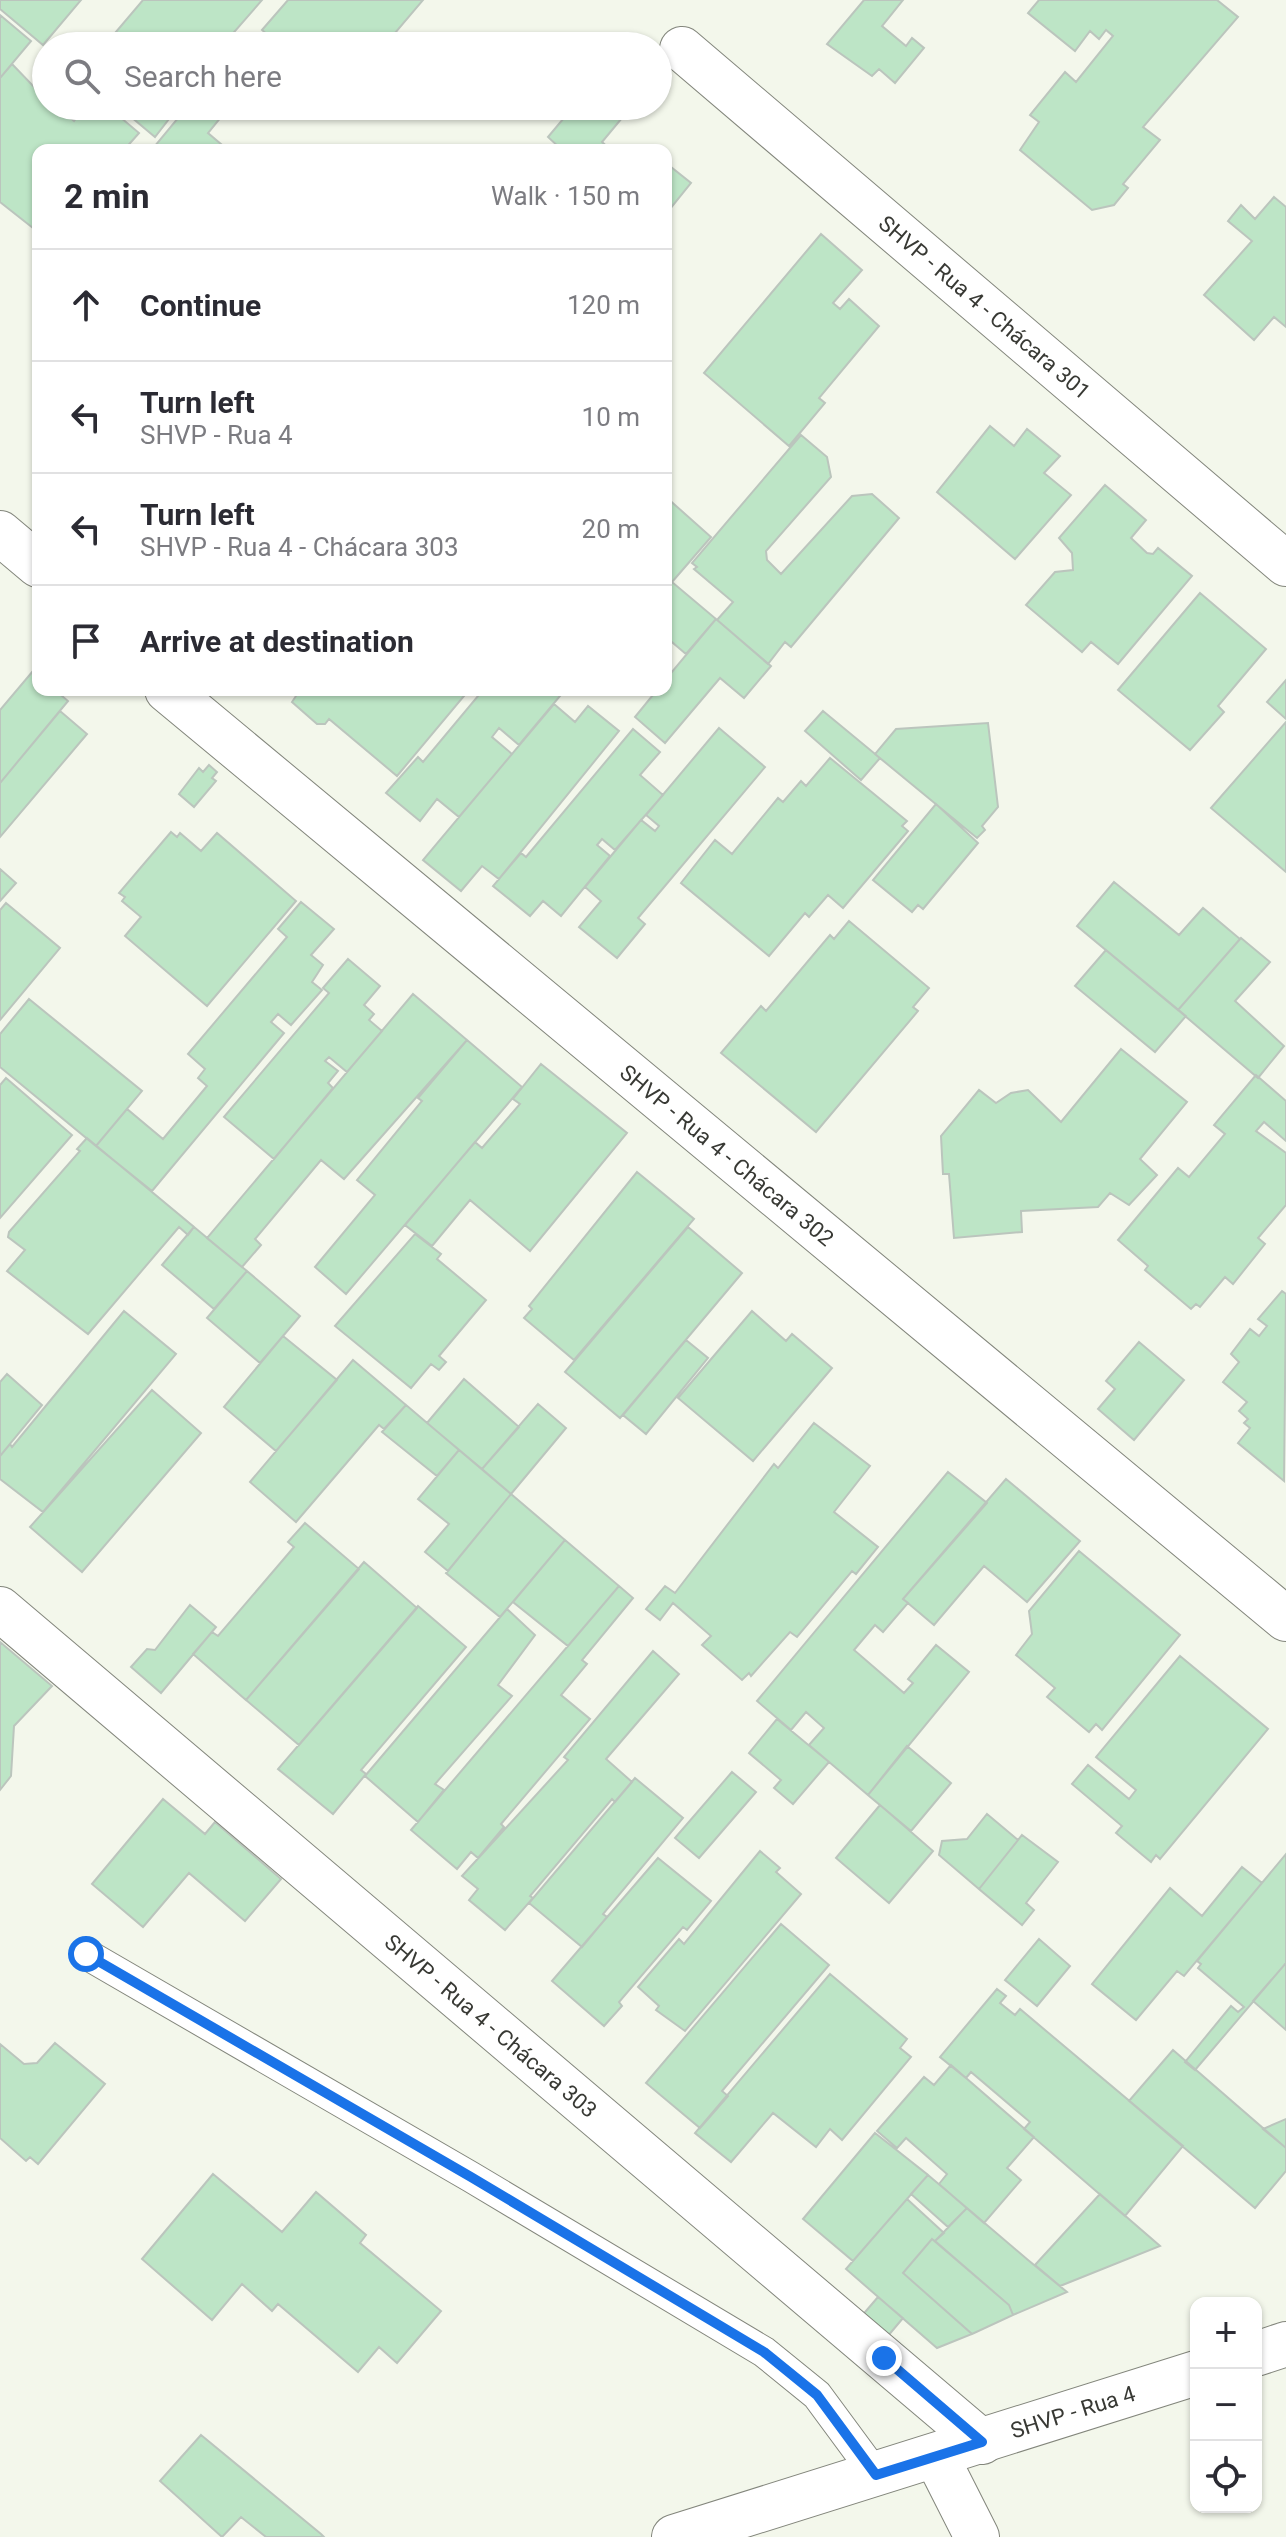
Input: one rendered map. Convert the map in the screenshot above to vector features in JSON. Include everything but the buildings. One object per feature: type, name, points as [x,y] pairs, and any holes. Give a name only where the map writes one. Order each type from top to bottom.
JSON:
[{"type":"street","name":"SHVP - Rua 4 - Chácara 301","points":[[682,49],[1286,564]]},
{"type":"street","points":[[0,533],[32,560]]},
{"type":"street","name":"SHVP - Rua 4 - Chácara 302","points":[[174,696],[1286,1619]]},
{"type":"street","name":"SHVP - Rua 4 - Chácara 303","points":[[0,1609],[982,2442]]},
{"type":"street","points":[[1262,2352],[1286,2344]]},
{"type":"street","name":"SHVP - Rua 4","points":[[674,2537],[1190,2375]]},
{"type":"street","points":[[936,2456],[977,2537]]},
{"type":"lane","points":[[86,1954],[471,2177],[764,2352],[817,2395],[876,2475]]},
{"type":"route","points":[[86,1954],[471,2177],[764,2352],[817,2395],[876,2475],[982,2442],[884,2358]]}]
